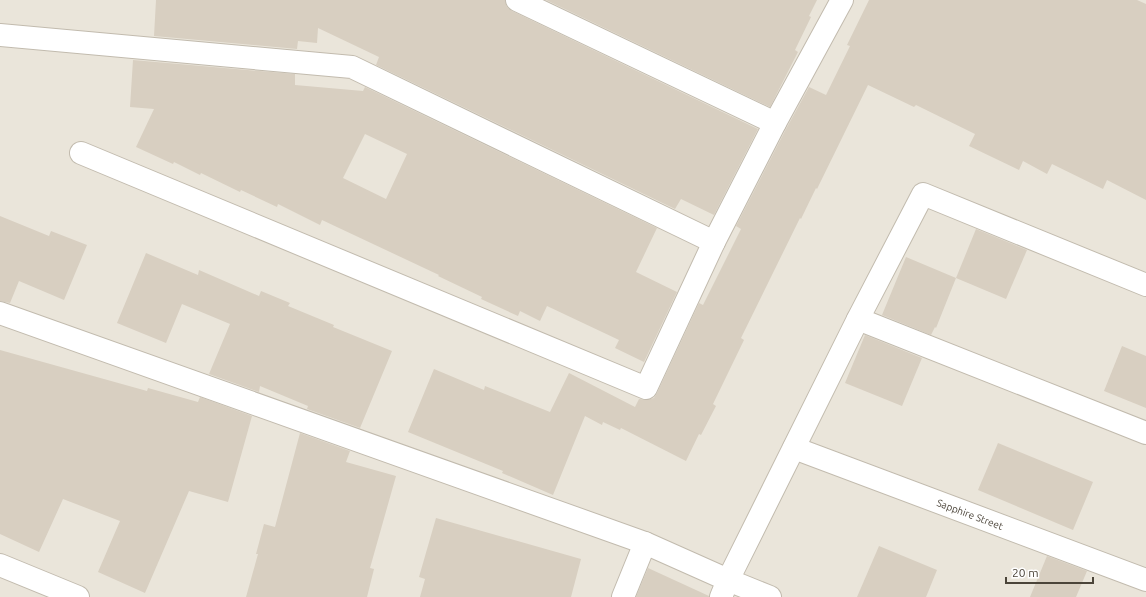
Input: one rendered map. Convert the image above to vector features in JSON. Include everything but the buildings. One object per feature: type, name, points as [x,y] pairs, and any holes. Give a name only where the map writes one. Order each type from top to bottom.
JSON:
[{"type":"street","points":[[517,0],[775,123]]},
{"type":"street","points":[[81,153],[646,388],[714,242],[839,1]]},
{"type":"street","points":[[0,36],[352,67],[714,242]]},
{"type":"street","points":[[724,589],[858,319],[923,194],[1146,286]]},
{"type":"street","points":[[0,313],[645,543],[724,589],[770,597]]},
{"type":"street","points":[[858,319],[1146,433]]},
{"type":"street","name":"Sapphire Street","points":[[794,448],[1146,580]]},
{"type":"street","points":[[623,597],[645,543]]},
{"type":"street","points":[[0,564],[78,597]]},
{"type":"shaded area","points":[[0,0],[1146,0],[1146,597],[0,597]]}]
